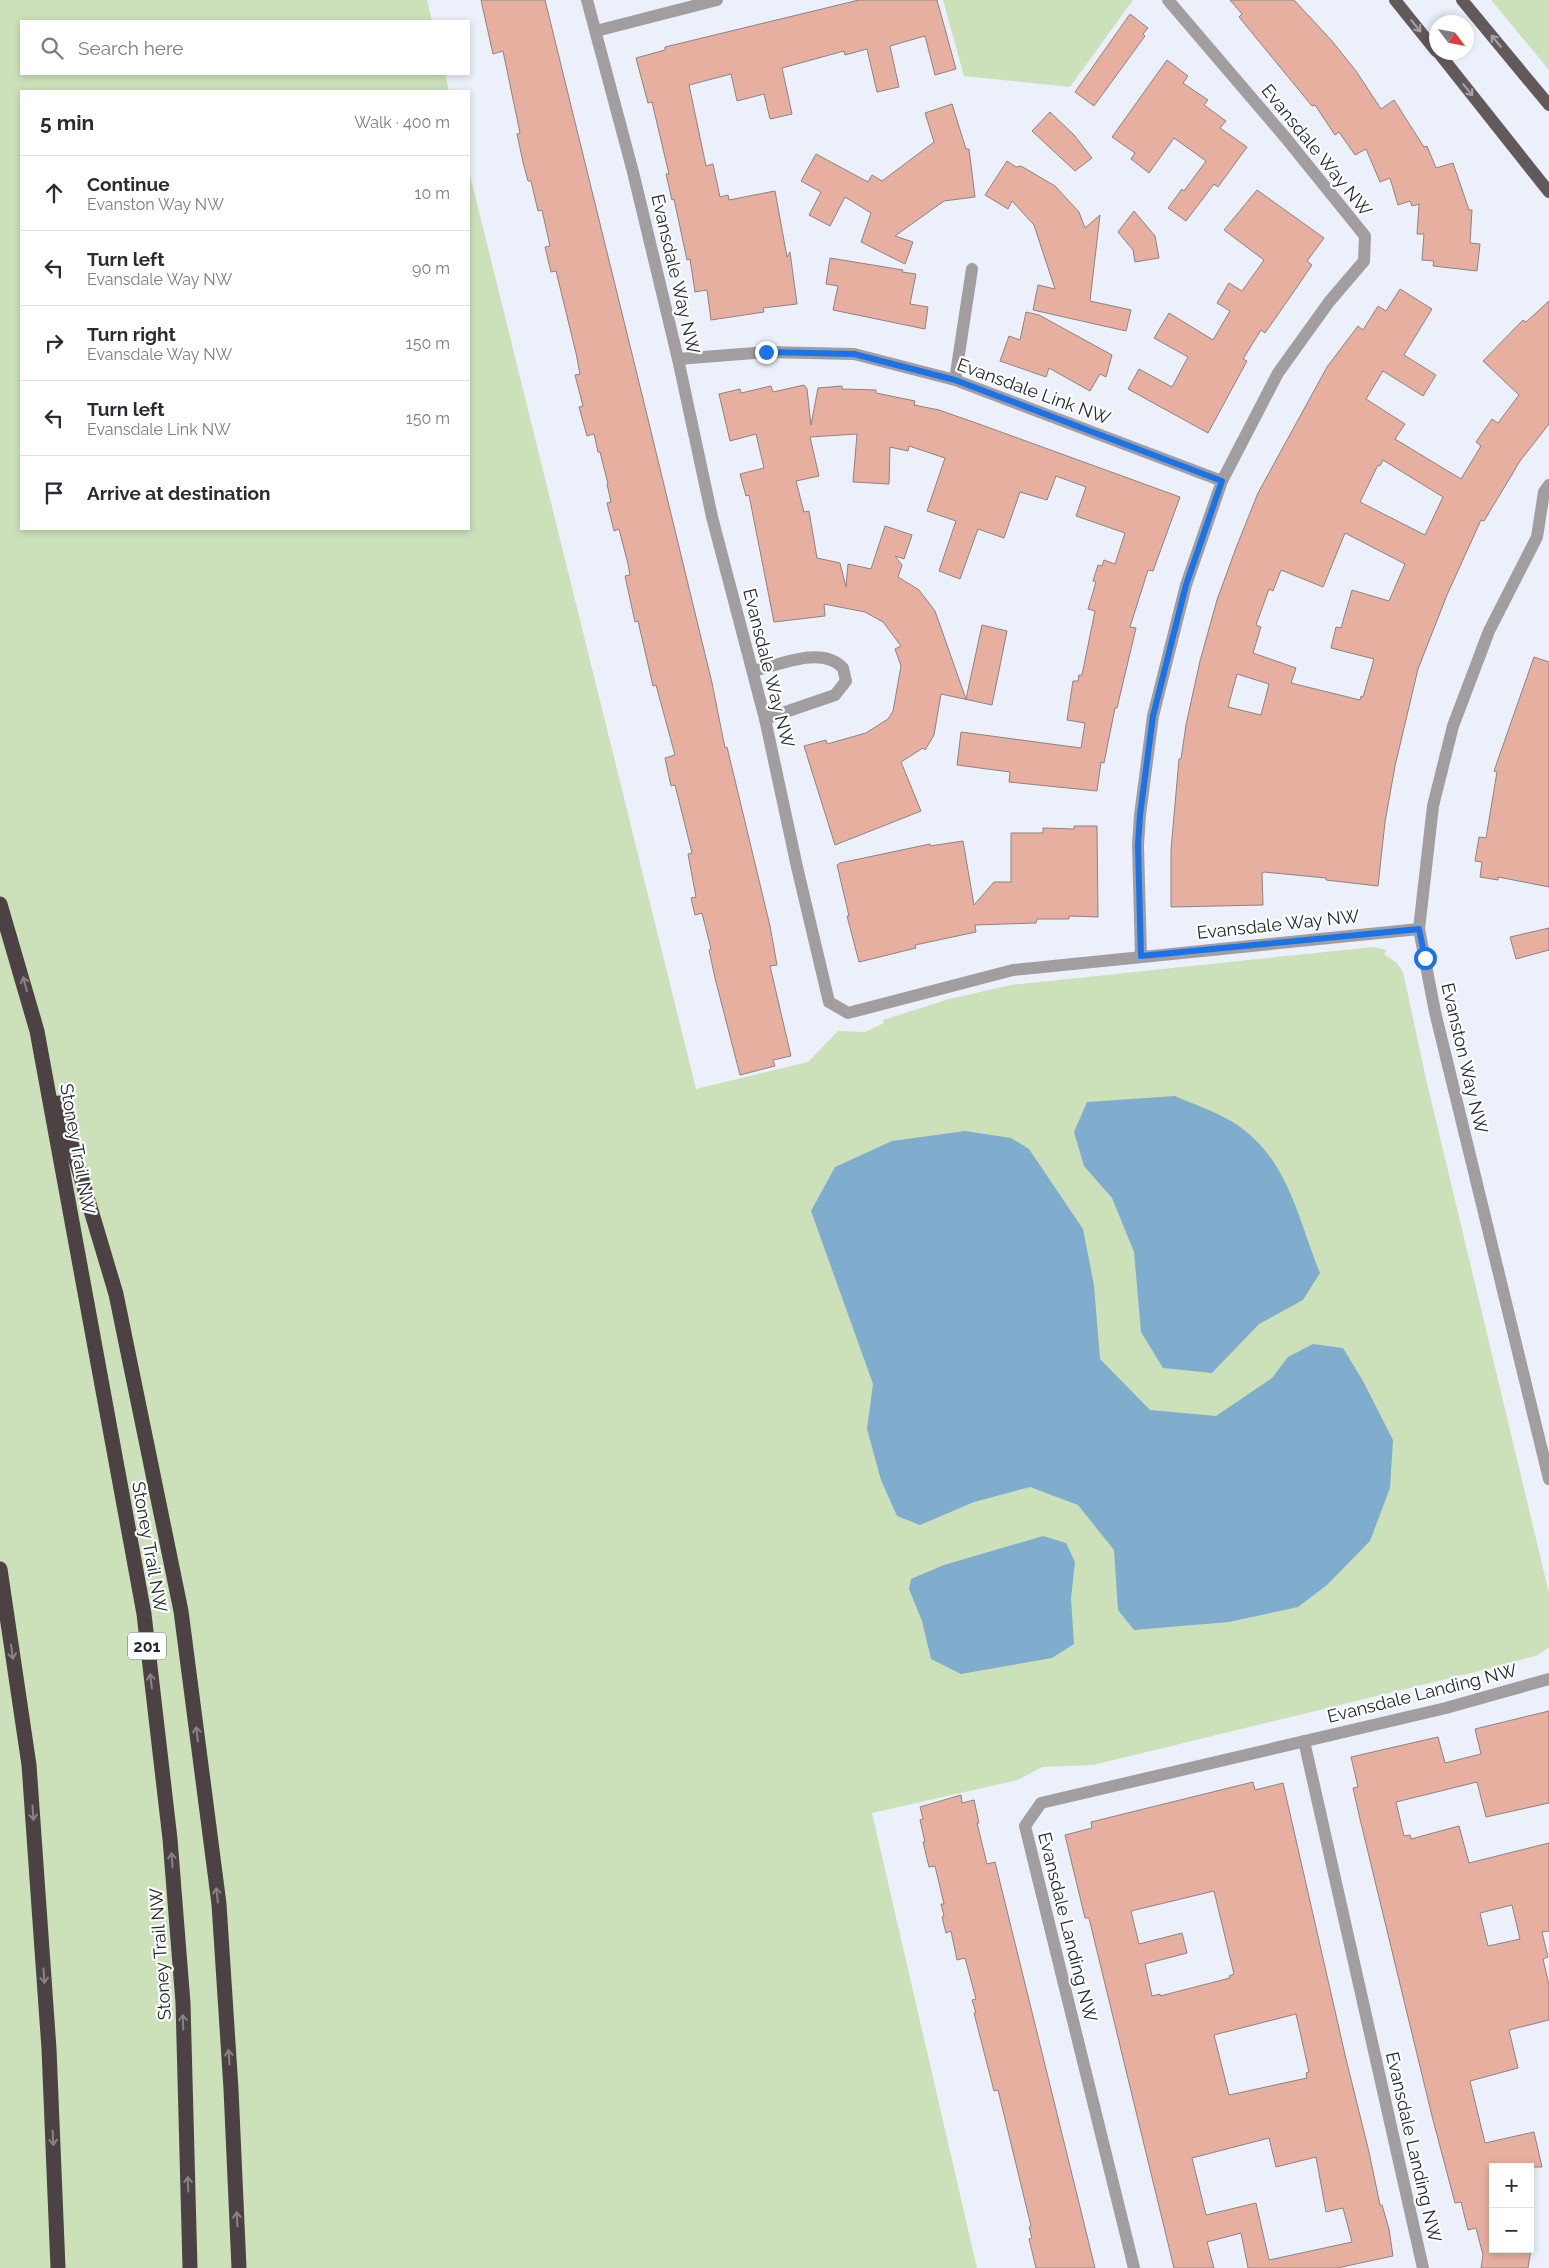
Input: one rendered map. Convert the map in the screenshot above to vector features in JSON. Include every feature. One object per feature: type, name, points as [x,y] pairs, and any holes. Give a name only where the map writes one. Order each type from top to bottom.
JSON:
[{"type":"highway","name":"Stoney Trail NW","points":[[0,904],[37,1031],[144,1614],[170,1839],[182,1993],[190,2268]]},
{"type":"highway","points":[[37,1031],[116,1294],[181,1611],[219,1904],[231,2089],[239,2268]]},
{"type":"highway","points":[[0,1570],[29,1765],[50,2049],[58,2268]]},
{"type":"main road","points":[[1395,0],[1429,42]]},
{"type":"main road","points":[[1462,0],[1549,105]]},
{"type":"main road","points":[[1444,60],[1549,192]]},
{"type":"main road","points":[[1524,159],[1549,179]]},
{"type":"street","name":"Evansdale Way NW","points":[[587,0],[633,172],[678,359],[712,517],[765,719],[829,1002],[848,1014],[1013,970],[1419,929]]},
{"type":"street","points":[[596,31],[717,0]]},
{"type":"street","name":"Evansdale Way NW","points":[[1141,956],[1138,845],[1140,815],[1153,716],[1186,585],[1222,481],[1278,374],[1329,302],[1364,261],[1365,236],[1285,137],[1168,0]]},
{"type":"street","points":[[955,380],[972,269]]},
{"type":"street","name":"Evansdale Link NW","points":[[678,359],[766,352],[854,354],[955,380],[1222,481]]},
{"type":"street","name":"Evanston Way NW","points":[[1538,538],[1544,492],[1549,485]]},
{"type":"street","name":"Evanston Way NW","points":[[1549,528],[1538,538],[1489,631],[1453,726],[1433,806],[1419,929],[1435,1012],[1549,1479]]},
{"type":"street","points":[[753,671],[808,658],[824,657],[843,668],[846,681],[835,695],[765,719]]},
{"type":"street","name":"Evansdale Landing NW","points":[[1134,2268],[1025,1826],[1041,1803],[1446,1708],[1549,1679]]},
{"type":"street","name":"Evansdale Landing NW","points":[[1304,1741],[1423,2268]]},
{"type":"green space","points":[[0,0],[427,0],[432,20],[20,20],[20,75],[445,75],[449,90],[20,90],[20,530],[470,530],[470,175],[696,1089],[808,1062],[838,1031],[865,1032],[884,1023],[883,1020],[949,999],[1011,985],[1373,947],[1387,950],[1384,954],[1397,963],[1403,972],[1427,1083],[1549,1593],[1549,1647],[1538,1655],[1496,1667],[1093,1765],[1042,1767],[1018,1780],[872,1813],[977,2268],[0,2268]]},
{"type":"green space","points":[[943,0],[1133,0],[1070,87],[964,76]]},
{"type":"green space","points":[[1491,0],[1549,0],[1549,70]]},
{"type":"water","points":[[1175,1096],[1231,1121],[1250,1135],[1266,1151],[1278,1169],[1297,1209],[1320,1273],[1303,1300],[1259,1324],[1212,1373],[1163,1368],[1141,1332],[1134,1252],[1112,1198],[1084,1166],[1074,1132],[1087,1102]]},
{"type":"water","points":[[965,1131],[1011,1138],[1029,1149],[1083,1229],[1094,1285],[1100,1359],[1150,1410],[1216,1416],[1272,1378],[1288,1357],[1313,1344],[1343,1348],[1363,1381],[1393,1440],[1390,1488],[1370,1541],[1327,1585],[1298,1607],[1229,1622],[1134,1630],[1118,1610],[1114,1550],[1078,1505],[1030,1487],[974,1502],[920,1525],[897,1516],[881,1480],[867,1429],[873,1384],[811,1211],[835,1167],[892,1141]]},
{"type":"water","points":[[1043,1536],[1066,1543],[1075,1562],[1071,1598],[1074,1644],[1052,1658],[961,1674],[931,1659],[922,1621],[909,1589],[911,1579],[944,1565]]},
{"type":"building","points":[[481,0],[545,0],[712,683],[725,748],[727,747],[770,926],[777,965],[770,966],[791,1056],[773,1060],[775,1066],[740,1075],[715,978],[709,950],[711,949],[702,913],[695,915],[691,898],[696,897],[688,854],[692,853],[675,785],[671,786],[665,758],[675,755],[656,685],[653,686],[638,621],[635,622],[625,576],[630,575],[628,564],[619,529],[614,531],[607,503],[611,502],[600,452],[598,452],[594,434],[587,436],[579,407],[583,406],[575,375],[580,374],[576,353],[556,271],[551,272],[545,247],[550,246],[542,210],[538,211],[531,181],[528,181],[523,162],[517,134],[520,133],[503,51],[493,54]]},
{"type":"building","points":[[859,0],[937,0],[956,69],[935,75],[925,36],[890,46],[899,87],[877,92],[867,49],[845,55],[844,51],[782,68],[792,114],[770,119],[764,94],[737,101],[731,74],[689,85],[706,166],[713,164],[720,197],[728,195],[729,200],[775,191],[787,257],[790,252],[797,304],[763,308],[764,312],[711,320],[707,290],[695,292],[690,259],[687,260],[674,199],[672,200],[666,174],[669,174],[652,102],[648,103],[636,58],[665,50],[665,47]]},
{"type":"building","points":[[1230,0],[1294,0],[1332,41],[1356,71],[1381,109],[1394,100],[1424,147],[1427,146],[1436,168],[1453,163],[1469,210],[1472,210],[1470,243],[1480,244],[1477,271],[1433,266],[1434,261],[1422,260],[1424,234],[1417,234],[1419,204],[1412,206],[1410,201],[1398,205],[1390,178],[1380,182],[1366,149],[1355,155],[1339,132],[1335,135],[1315,105],[1312,106],[1239,17],[1242,14]]},
{"type":"building","points":[[1130,14],[1148,28],[1143,34],[1145,36],[1094,106],[1075,92]]},
{"type":"building","points":[[1167,60],[1188,76],[1183,83],[1208,100],[1204,105],[1226,121],[1220,128],[1247,147],[1218,187],[1214,184],[1186,221],[1168,208],[1182,189],[1184,191],[1206,161],[1174,138],[1149,173],[1131,159],[1135,153],[1112,137]]},
{"type":"building","points":[[952,104],[966,149],[969,149],[975,197],[944,201],[895,236],[913,242],[905,264],[861,242],[871,213],[845,197],[830,226],[809,215],[821,192],[801,181],[816,154],[868,182],[872,175],[882,181],[934,142],[925,113]]},
{"type":"building","points":[[1050,112],[1074,135],[1092,158],[1075,171],[1032,131]]},
{"type":"building","points":[[1007,161],[1016,167],[1021,166],[1055,186],[1079,212],[1085,228],[1100,215],[1090,301],[1131,310],[1126,331],[1033,310],[1038,285],[1055,289],[1034,225],[1012,201],[1008,209],[985,195]]},
{"type":"building","points":[[1257,190],[1324,238],[1307,261],[1312,265],[1265,333],[1261,330],[1243,359],[1247,361],[1208,433],[1128,389],[1139,369],[1172,387],[1188,357],[1154,338],[1169,313],[1213,340],[1230,311],[1217,303],[1229,283],[1242,291],[1264,260],[1224,230]]},
{"type":"building","points":[[1134,211],[1155,236],[1159,258],[1135,262],[1133,250],[1118,232]]},
{"type":"building","points":[[830,258],[903,270],[902,272],[916,274],[910,304],[928,307],[925,329],[833,310],[838,286],[826,284]]},
{"type":"building","points":[[1400,289],[1432,309],[1404,355],[1436,375],[1423,396],[1383,371],[1366,399],[1405,424],[1395,439],[1461,479],[1481,446],[1476,442],[1492,419],[1498,423],[1519,395],[1483,361],[1523,320],[1526,322],[1549,301],[1549,424],[1520,461],[1484,521],[1481,520],[1447,595],[1418,669],[1395,766],[1385,822],[1378,886],[1326,880],[1326,878],[1264,872],[1262,873],[1263,905],[1171,907],[1171,850],[1179,759],[1181,759],[1186,725],[1200,661],[1217,600],[1258,493],[1327,367],[1358,326],[1363,330],[1378,306],[1386,311]],"holes":[[[1383,460],[1443,497],[1425,535],[1360,502],[1378,465],[1380,466]],[[1345,533],[1405,564],[1389,601],[1352,590],[1341,628],[1336,627],[1331,648],[1374,659],[1363,697],[1361,696],[1360,700],[1291,683],[1296,668],[1253,653],[1261,627],[1256,625],[1269,589],[1273,591],[1281,570],[1323,587]],[[1237,674],[1269,684],[1261,715],[1228,707]]]},
{"type":"building","points":[[1026,312],[1039,315],[1112,355],[1106,377],[1100,374],[1090,391],[1049,368],[1046,377],[1000,361],[1009,336],[1020,340]]},
{"type":"building","points":[[804,385],[807,389],[811,425],[818,388],[842,386],[842,389],[876,390],[876,393],[915,401],[914,405],[939,410],[1180,497],[1153,571],[1148,570],[1130,627],[1136,628],[1117,708],[1115,708],[1104,763],[1101,762],[1097,791],[1009,782],[1010,772],[957,765],[961,732],[1081,748],[1085,723],[1067,720],[1073,681],[1078,681],[1079,675],[1082,675],[1095,611],[1088,609],[1096,582],[1093,581],[1098,565],[1102,566],[1104,560],[1115,564],[1125,533],[1076,516],[1086,487],[1056,476],[1047,500],[1020,492],[1004,538],[978,529],[960,579],[939,571],[956,521],[927,511],[945,458],[909,446],[908,451],[890,447],[889,484],[853,482],[857,434],[810,437],[819,476],[796,481],[804,512],[809,511],[817,558],[840,563],[846,587],[848,564],[871,569],[885,526],[912,535],[904,559],[895,556],[902,565],[898,577],[919,590],[935,611],[966,699],[982,625],[1007,631],[992,705],[941,694],[934,735],[925,750],[923,748],[901,762],[921,811],[835,845],[804,746],[826,740],[827,744],[866,733],[888,719],[893,711],[901,666],[895,649],[901,646],[883,622],[865,612],[824,604],[825,616],[774,622],[749,495],[746,496],[740,474],[764,468],[756,434],[730,441],[719,394],[740,389],[741,393],[771,386],[773,392]]},
{"type":"building","points":[[1534,657],[1549,662],[1549,887],[1498,877],[1498,880],[1480,877],[1482,862],[1475,861],[1479,837],[1486,838],[1497,772],[1494,771]]},
{"type":"building","points":[[1074,826],[1097,826],[1098,917],[1069,916],[1069,919],[1037,919],[1036,923],[975,925],[976,932],[915,945],[916,948],[859,962],[847,916],[849,916],[837,865],[840,863],[930,844],[930,846],[963,841],[974,905],[994,882],[1011,882],[1011,833],[1043,833],[1043,828],[1074,829]]},
{"type":"building","points":[[1549,928],[1549,950],[1516,959],[1510,937]]},
{"type":"building","points":[[1549,1711],[1549,1803],[1486,1817],[1477,1782],[1396,1802],[1404,1836],[1410,1835],[1411,1839],[1459,1826],[1469,1863],[1549,1843],[1549,1931],[1542,1932],[1548,1957],[1543,1959],[1549,1985],[1549,2020],[1509,2030],[1518,2068],[1470,2081],[1485,2143],[1534,2132],[1542,2167],[1534,2167],[1534,2163],[1489,2163],[1489,2253],[1530,2253],[1528,2268],[1481,2268],[1483,2255],[1476,2228],[1468,2230],[1461,2202],[1455,2203],[1432,2116],[1353,1788],[1358,1787],[1351,1757],[1438,1737],[1445,1763],[1481,1754],[1475,1729]],"holes":[[[1512,1905],[1520,1939],[1488,1946],[1480,1913]]]},
{"type":"building","points":[[1253,1782],[1255,1790],[1283,1783],[1380,2205],[1382,2205],[1389,2229],[1393,2256],[1337,2268],[1248,2268],[1241,2233],[1207,2242],[1214,2268],[1174,2268],[1089,1918],[1085,1918],[1065,1835],[1092,1828],[1091,1822]],"holes":[[[1214,1891],[1234,1974],[1229,1976],[1230,1978],[1160,1996],[1160,1994],[1152,1996],[1145,1964],[1187,1953],[1182,1933],[1139,1944],[1131,1911]],[[1296,2014],[1309,2072],[1306,2073],[1307,2078],[1229,2095],[1214,2035]],[[1269,2138],[1276,2167],[1316,2157],[1326,2212],[1343,2208],[1352,2242],[1269,2260],[1256,2203],[1206,2215],[1192,2158]]]},
{"type":"building","points":[[961,1795],[962,1803],[974,1800],[979,1823],[977,1823],[987,1864],[995,1862],[1095,2268],[1036,2268],[1029,2239],[1032,2238],[1029,2227],[1031,2226],[998,2090],[994,2091],[974,2013],[976,2013],[972,2000],[976,1999],[965,1958],[957,1960],[951,1931],[946,1933],[941,1904],[944,1904],[935,1866],[929,1867],[923,1842],[925,1842],[920,1820],[923,1819],[920,1807]]},
{"type":"route","points":[[766,352],[854,354],[955,380],[1222,481],[1186,585],[1153,716],[1138,845],[1141,956],[1419,929],[1425,958]]}]
